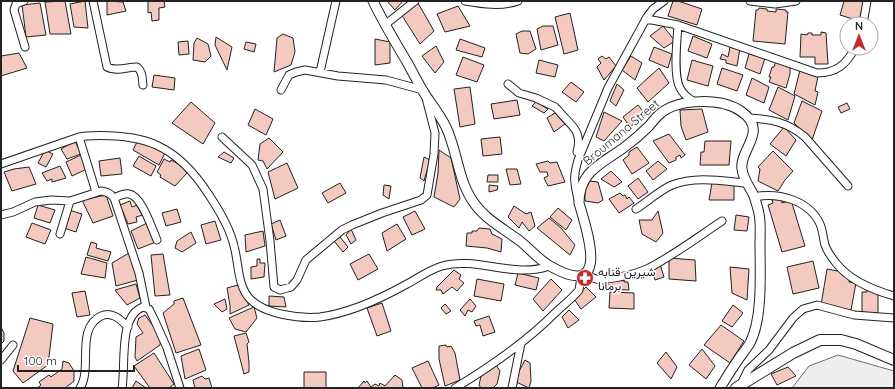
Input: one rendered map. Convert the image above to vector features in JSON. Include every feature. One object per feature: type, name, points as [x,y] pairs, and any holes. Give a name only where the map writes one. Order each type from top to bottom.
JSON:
[{"type":"main road","points":[[739,386],[793,353],[820,340],[841,340],[856,344],[894,360]]},
{"type":"street","points":[[24,1],[16,4],[14,10],[25,47]]},
{"type":"street","points":[[93,1],[108,67],[116,69],[137,67],[142,74],[143,86]]},
{"type":"street","points":[[320,72],[336,1]]},
{"type":"street","points":[[373,1],[424,93],[446,126],[465,186],[472,201],[485,217],[520,241],[549,266],[570,275],[600,280],[639,272],[684,247],[722,221]]},
{"type":"street","points":[[386,24],[415,1]]},
{"type":"street","points":[[465,1],[496,5],[518,1]]},
{"type":"street","points":[[574,184],[578,160],[608,88],[645,20],[653,9],[664,1]]},
{"type":"street","points":[[750,1],[788,3],[796,1]]},
{"type":"street","points":[[864,16],[866,1]]},
{"type":"street","points":[[645,20],[678,25],[817,73],[826,73],[836,70],[849,56]]},
{"type":"street","points":[[678,25],[677,78],[679,87],[685,96],[693,101]]},
{"type":"street","points":[[281,90],[289,75],[305,70],[338,76],[386,80],[424,93]]},
{"type":"street","points":[[508,84],[519,93],[536,98],[555,107],[580,137],[571,168],[570,177],[574,184],[579,203]]},
{"type":"street","points":[[222,137],[252,165],[263,189],[274,287],[280,290],[291,288],[297,280],[306,260],[342,230],[382,213],[421,200],[428,195],[434,154],[435,133],[424,93]]},
{"type":"street","name":"Broumana Street","points":[[583,276],[590,266],[591,257],[587,231],[579,203],[580,190],[592,169],[626,146],[649,126],[662,112],[671,107],[693,101],[705,101],[737,108],[748,118]]},
{"type":"street","points":[[720,388],[750,342],[757,319],[761,288],[759,216],[754,197],[746,183],[742,169],[742,161],[750,146],[753,131],[752,124],[748,118]]},
{"type":"street","points":[[748,118],[769,119],[797,130],[805,137],[848,186]]},
{"type":"street","points":[[1,164],[79,138],[94,136],[130,137],[165,149],[185,164],[197,177],[216,205],[229,232],[234,246],[244,290],[250,300],[258,306],[276,313],[291,316],[318,317],[334,314],[374,301],[429,271],[446,265],[470,264],[529,271],[549,266]]},
{"type":"street","points":[[79,138],[96,192]]},
{"type":"street","points":[[636,209],[671,185],[684,182],[718,181],[746,183]]},
{"type":"street","points":[[1,214],[14,212],[35,202],[51,200],[70,201],[96,192],[106,192],[114,198],[139,272],[146,307],[154,319],[163,339],[180,388]]},
{"type":"street","points":[[114,198],[124,194],[133,195],[142,205],[157,240]]},
{"type":"street","points":[[754,197],[779,195],[792,199],[803,206],[816,218],[822,231],[827,250],[836,264],[844,272],[862,283],[894,296]]},
{"type":"street","points":[[60,234],[70,201]]},
{"type":"street","points":[[454,388],[476,375],[521,343],[548,321],[576,294],[579,290],[583,276]]},
{"type":"street","points":[[739,386],[748,370],[769,350],[793,318],[803,309],[817,305],[854,315],[894,318]]},
{"type":"street","points":[[122,388],[128,327],[132,314],[139,308],[146,307]]},
{"type":"street","points":[[80,388],[83,383],[88,329],[92,322],[106,314],[113,315],[128,327]]},
{"type":"street","points":[[512,388],[521,343]]},
{"type":"street","points":[[1,360],[13,345]]},
{"type":"shaded area","points":[[838,355],[894,371],[894,388],[792,388],[809,366]]},
{"type":"building","points":[[65,1],[71,34],[50,34],[45,2]]},
{"type":"building","points":[[85,1],[88,28],[74,27],[70,4]]},
{"type":"building","points":[[107,1],[123,2],[126,11],[107,15]]},
{"type":"building","points":[[148,1],[164,1],[165,7],[159,8],[159,20],[152,21],[151,12],[148,13]]},
{"type":"building","points":[[387,1],[403,1],[395,10]]},
{"type":"building","points":[[673,1],[678,1],[702,9],[697,25],[668,16]]},
{"type":"building","points":[[844,1],[864,1],[860,16],[840,15]]},
{"type":"building","points":[[40,3],[46,35],[26,37],[22,5]]},
{"type":"building","points":[[418,3],[434,31],[420,44],[401,14]]},
{"type":"building","points":[[458,6],[470,26],[445,32],[437,14]]},
{"type":"building","points":[[759,8],[767,9],[767,11],[776,12],[776,9],[786,10],[786,12],[788,12],[785,44],[753,41],[756,10]]},
{"type":"building","points":[[570,13],[578,50],[564,54],[555,17]]},
{"type":"building","points":[[543,26],[553,26],[558,45],[541,50],[537,29]]},
{"type":"building","points":[[663,26],[675,41],[664,48],[650,36]]},
{"type":"building","points":[[522,31],[530,31],[536,49],[528,54],[520,53],[516,34]]},
{"type":"building","points":[[821,32],[826,33],[828,64],[815,64],[815,57],[800,57],[801,34],[807,35],[808,33],[812,33],[812,35],[821,35]]},
{"type":"building","points":[[283,34],[293,38],[295,52],[291,65],[274,72],[277,38]]},
{"type":"building","points":[[693,36],[712,44],[707,58],[688,51]]},
{"type":"building","points":[[216,37],[232,47],[227,70],[215,45]]},
{"type":"building","points":[[197,38],[208,44],[211,56],[205,62],[193,60],[194,43]]},
{"type":"building","points":[[375,39],[390,42],[390,63],[375,65]]},
{"type":"building","points":[[460,39],[485,48],[482,57],[456,50]]},
{"type":"building","points":[[188,41],[189,54],[179,55],[178,42]]},
{"type":"building","points":[[246,42],[256,44],[254,52],[244,49]]},
{"type":"building","points":[[436,46],[444,62],[435,73],[422,56]]},
{"type":"building","points":[[654,47],[672,54],[668,68],[649,60]]},
{"type":"building","points":[[730,47],[740,48],[737,66],[726,63],[726,60],[720,59],[722,54],[728,57]]},
{"type":"building","points":[[19,53],[27,68],[1,76],[1,56]]},
{"type":"building","points":[[749,54],[765,58],[760,74],[745,68]]},
{"type":"building","points":[[602,56],[606,59],[609,57],[616,66],[604,80],[597,67],[601,63],[598,59]]},
{"type":"building","points":[[631,56],[642,63],[635,80],[622,70]]},
{"type":"building","points":[[463,57],[484,65],[477,82],[456,75]]},
{"type":"building","points":[[539,60],[558,65],[555,77],[536,73]]},
{"type":"building","points":[[692,60],[713,66],[708,86],[687,80]]},
{"type":"building","points":[[776,61],[790,65],[790,74],[786,88],[769,82],[772,67],[774,67]]},
{"type":"building","points":[[659,68],[669,83],[648,102],[637,88]]},
{"type":"building","points":[[722,68],[743,75],[737,91],[717,84]]},
{"type":"building","points":[[800,70],[818,76],[815,91],[818,92],[815,105],[794,94]]},
{"type":"building","points":[[154,75],[175,78],[174,90],[152,87]]},
{"type":"building","points":[[752,78],[769,87],[764,103],[746,95]]},
{"type":"building","points":[[571,82],[584,92],[576,102],[562,92]]},
{"type":"building","points":[[617,84],[624,90],[616,106],[610,101]]},
{"type":"building","points":[[470,87],[475,124],[460,127],[454,89]]},
{"type":"building","points":[[778,87],[795,96],[788,120],[769,110]]},
{"type":"building","points":[[517,100],[520,115],[494,119],[491,104]]},
{"type":"building","points":[[802,101],[822,111],[812,140],[794,123]]},
{"type":"building","points":[[191,102],[215,123],[203,144],[172,123]]},
{"type":"building","points":[[536,102],[548,109],[544,113],[532,106]]},
{"type":"building","points":[[847,103],[850,109],[841,113],[838,107]]},
{"type":"building","points":[[638,105],[646,115],[630,127],[623,117]]},
{"type":"building","points":[[255,109],[273,119],[266,135],[248,125]]},
{"type":"building","points":[[702,109],[708,132],[686,140],[681,126],[680,110]]},
{"type":"building","points":[[604,112],[622,121],[604,141],[596,137]]},
{"type":"building","points":[[555,113],[565,124],[554,132],[547,118]]},
{"type":"building","points":[[784,127],[796,140],[786,156],[770,144]]},
{"type":"building","points":[[669,134],[685,155],[681,158],[680,155],[676,157],[676,160],[669,163],[653,141]]},
{"type":"building","points":[[500,137],[502,154],[483,156],[481,139]]},
{"type":"building","points":[[269,138],[283,152],[267,169],[263,161],[258,160],[260,144]]},
{"type":"building","points":[[138,140],[165,153],[159,165],[133,150]]},
{"type":"building","points":[[75,141],[81,154],[67,159],[61,149]]},
{"type":"building","points":[[705,141],[731,141],[729,165],[700,165],[701,152],[704,152]]},
{"type":"building","points":[[637,147],[649,163],[632,174],[623,160],[629,155],[629,152]]},
{"type":"building","points":[[45,150],[53,154],[46,167],[38,163]]},
{"type":"building","points":[[439,150],[451,158],[460,199],[454,207],[434,197],[438,173]]},
{"type":"building","points":[[773,151],[793,171],[778,191],[758,181],[760,169],[758,167]]},
{"type":"building","points":[[224,152],[234,158],[231,163],[218,157]]},
{"type":"building","points":[[81,155],[87,169],[72,176],[66,162]]},
{"type":"building","points":[[139,156],[156,166],[151,176],[133,166]]},
{"type":"building","points":[[424,157],[430,160],[424,181],[420,178]]},
{"type":"building","points":[[120,158],[122,174],[101,176],[99,161]]},
{"type":"building","points":[[164,159],[170,162],[171,160],[184,167],[183,168],[187,173],[175,186],[160,177],[161,175],[157,172]]},
{"type":"building","points":[[548,161],[550,163],[557,162],[565,182],[548,186],[544,178],[548,176],[547,172],[540,172],[536,164]]},
{"type":"building","points":[[658,161],[667,169],[653,180],[646,171]]},
{"type":"building","points":[[287,163],[298,188],[275,199],[268,172]]},
{"type":"building","points":[[60,166],[66,178],[52,182],[52,179],[47,181],[42,173]]},
{"type":"building","points":[[29,167],[36,184],[12,191],[4,172]]},
{"type":"building","points":[[506,169],[517,169],[521,184],[510,185]]},
{"type":"building","points":[[611,171],[622,182],[614,187],[601,179]]},
{"type":"building","points":[[488,175],[498,175],[498,182],[487,182]]},
{"type":"building","points":[[638,178],[648,192],[638,199],[628,186]]},
{"type":"building","points":[[589,181],[598,182],[603,200],[598,203],[585,201],[585,191]]},
{"type":"building","points":[[340,183],[346,193],[328,203],[322,193]]},
{"type":"building","points":[[712,183],[734,185],[734,200],[709,200]]},
{"type":"building","points":[[384,185],[391,186],[389,199],[383,195]]},
{"type":"building","points":[[489,185],[498,186],[497,190],[489,192]]},
{"type":"building","points":[[620,193],[623,196],[625,195],[627,199],[629,197],[634,203],[619,213],[609,199]]},
{"type":"building","points":[[106,195],[113,216],[93,223],[82,200]]},
{"type":"building","points":[[781,198],[782,203],[791,200],[805,246],[782,252],[768,205],[773,203],[772,200]]},
{"type":"building","points":[[130,201],[132,207],[137,205],[143,215],[136,217],[137,222],[128,224],[120,205]]},
{"type":"building","points":[[38,205],[55,210],[50,223],[34,218]]},
{"type":"building","points":[[514,206],[526,214],[531,212],[535,226],[529,231],[522,222],[519,228],[508,217]]},
{"type":"building","points":[[558,208],[572,220],[566,230],[550,217]]},
{"type":"building","points":[[177,209],[181,222],[166,226],[162,213]]},
{"type":"building","points":[[69,210],[82,214],[76,232],[64,228]]},
{"type":"building","points":[[415,211],[425,229],[412,235],[403,217]]},
{"type":"building","points":[[658,211],[663,233],[656,242],[642,234],[639,220],[652,220]]},
{"type":"building","points":[[736,215],[749,217],[747,231],[734,230]]},
{"type":"building","points":[[549,218],[561,228],[575,245],[570,255],[537,228]]},
{"type":"building","points":[[280,220],[286,236],[276,240],[271,224]]},
{"type":"building","points":[[215,221],[221,240],[206,244],[201,225]]},
{"type":"building","points":[[32,223],[51,230],[45,244],[26,237]]},
{"type":"building","points":[[147,223],[156,242],[138,249],[131,231]]},
{"type":"building","points":[[397,224],[406,239],[387,251],[382,233]]},
{"type":"building","points":[[479,228],[490,229],[492,234],[502,239],[501,252],[487,248],[466,246],[467,233],[477,231]]},
{"type":"building","points":[[351,229],[356,240],[351,244],[346,235]]},
{"type":"building","points":[[263,231],[265,246],[246,252],[245,235]]},
{"type":"building","points":[[191,232],[196,243],[182,252],[175,248],[177,241]]},
{"type":"building","points":[[340,237],[348,247],[343,252],[334,241]]},
{"type":"building","points":[[91,242],[97,244],[96,248],[111,252],[108,261],[87,255]]},
{"type":"building","points":[[129,253],[138,280],[116,286],[112,263]]},
{"type":"building","points":[[163,254],[170,295],[155,296],[151,255]]},
{"type":"building","points":[[369,254],[378,269],[358,280],[350,264]]},
{"type":"building","points":[[86,257],[107,263],[105,278],[81,274]]},
{"type":"building","points":[[669,258],[695,260],[696,281],[669,279]]},
{"type":"building","points":[[257,259],[260,259],[260,263],[265,263],[264,277],[251,279],[251,267],[257,266]]},
{"type":"building","points":[[813,261],[819,288],[793,294],[787,267]]},
{"type":"building","points":[[660,264],[664,277],[655,280],[651,268]]},
{"type":"building","points":[[730,267],[749,269],[747,300],[732,293]]},
{"type":"building","points":[[827,269],[843,272],[842,275],[850,277],[849,282],[856,283],[851,310],[821,305]]},
{"type":"building","points":[[454,270],[461,275],[459,279],[464,283],[457,291],[452,287],[443,294],[441,290],[436,290],[437,287]]},
{"type":"building","points":[[518,273],[539,278],[536,290],[515,285]]},
{"type":"building","points":[[477,279],[504,284],[501,301],[474,296]]},
{"type":"building","points":[[551,279],[562,290],[543,311],[533,299]]},
{"type":"building","points":[[624,280],[624,282],[628,282],[629,290],[607,289],[608,282]]},
{"type":"building","points":[[136,284],[140,298],[127,305],[115,290]]},
{"type":"building","points":[[238,285],[249,305],[230,314],[227,288]]},
{"type":"building","points":[[586,287],[596,297],[581,309],[574,299]]},
{"type":"building","points":[[867,288],[878,292],[878,313],[862,313],[862,292],[867,292]]},
{"type":"building","points":[[85,291],[90,315],[77,317],[72,293]]},
{"type":"building","points":[[610,292],[634,293],[634,309],[609,308]]},
{"type":"building","points":[[269,296],[284,297],[286,307],[269,306]]},
{"type":"building","points":[[183,298],[201,345],[176,353],[163,313],[174,304],[174,301]]},
{"type":"building","points":[[225,299],[227,309],[222,312],[214,304]]},
{"type":"building","points":[[470,299],[476,306],[472,312],[468,310],[465,316],[460,310]]},
{"type":"building","points":[[382,303],[391,331],[377,336],[367,308]]},
{"type":"building","points":[[445,304],[451,311],[446,314],[441,308]]},
{"type":"building","points":[[733,305],[743,313],[732,327],[722,321]]},
{"type":"building","points":[[254,307],[257,318],[246,332],[235,329],[229,318]]},
{"type":"building","points":[[569,310],[579,320],[568,328],[562,317]]},
{"type":"building","points":[[145,315],[161,337],[160,345],[137,361],[135,357],[136,337],[143,333],[137,324],[139,318]]},
{"type":"building","points":[[489,316],[495,332],[483,336],[480,325],[476,326],[474,321]]},
{"type":"building","points":[[30,318],[53,324],[48,365],[23,383],[13,371]]},
{"type":"building","points":[[721,325],[744,341],[730,363],[704,345]]},
{"type":"building","points":[[1,327],[4,333],[4,341],[1,344]]},
{"type":"building","points":[[246,333],[249,342],[247,344],[249,372],[244,374],[234,336]]},
{"type":"building","points":[[446,345],[447,347],[451,346],[455,353],[460,380],[445,386],[439,359],[439,346]]},
{"type":"building","points":[[199,349],[206,370],[185,379],[181,356]]},
{"type":"building","points":[[702,349],[715,366],[706,379],[689,365]]},
{"type":"building","points":[[666,352],[677,367],[671,379],[657,363]]},
{"type":"building","points":[[154,353],[174,384],[169,388],[150,388],[134,366]]},
{"type":"building","points":[[525,360],[530,363],[531,381],[529,388],[514,381]]},
{"type":"building","points":[[63,361],[69,363],[74,371],[74,381],[65,388],[37,388],[41,385],[39,382],[49,375],[51,377],[62,369]]},
{"type":"building","points":[[428,361],[439,385],[433,388],[422,388],[412,368]]},
{"type":"building","points":[[496,365],[500,371],[497,384],[493,388],[481,388],[479,385],[481,376]]},
{"type":"building","points":[[788,367],[796,376],[777,385],[771,374]]},
{"type":"building","points":[[304,372],[326,372],[326,388],[304,388]]},
{"type":"building","points":[[395,375],[402,380],[403,388],[358,388],[364,381],[365,383],[367,381],[371,387],[375,384],[379,386],[380,383],[385,386]]},
{"type":"building","points":[[202,376],[205,379],[209,378],[212,388],[195,388],[193,380]]},
{"type":"building","points":[[136,381],[146,388],[132,388]]},
{"type":"place","name":"شيرين قنابه برمانا","points":[[585,278]]}]
